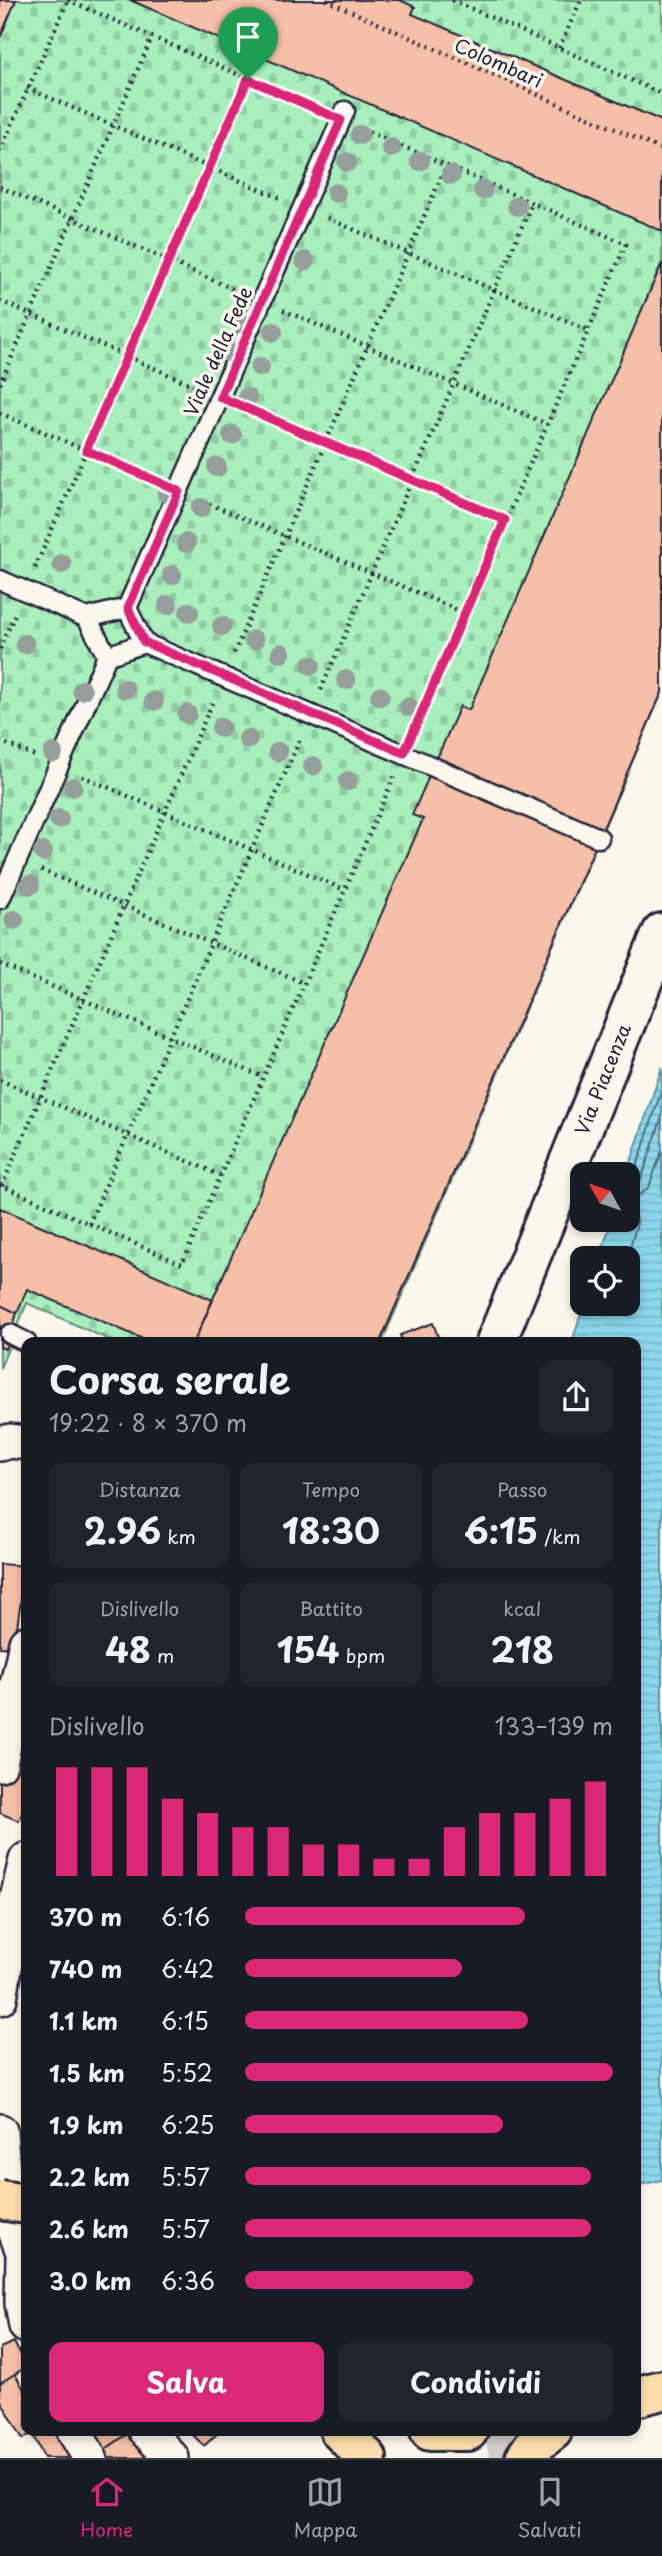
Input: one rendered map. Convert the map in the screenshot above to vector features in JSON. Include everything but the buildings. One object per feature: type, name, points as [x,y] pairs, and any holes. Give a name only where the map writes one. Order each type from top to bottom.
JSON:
[{"type":"main road","name":"Via Piacenza","points":[[498,1337],[662,933]]},
{"type":"main road","points":[[10,2178],[21,2196]]},
{"type":"main road","points":[[641,2395],[662,2390]]},
{"type":"main road","points":[[641,2411],[662,2416]]},
{"type":"main road","points":[[345,2436],[367,2458]]},
{"type":"main road","points":[[525,2458],[534,2445],[546,2436]]},
{"type":"street","points":[[0,1761],[21,1666]]},
{"type":"street","points":[[0,1998],[21,1882]]},
{"type":"street","points":[[0,2130],[10,2178],[6,2207],[21,2247]]},
{"type":"street","points":[[77,2436],[90,2458]]},
{"type":"street","points":[[151,2436],[172,2458]]},
{"type":"lane","name":"Viale della Fede","points":[[128,608],[343,116]]},
{"type":"lane","points":[[0,580],[87,618],[128,608],[144,642],[599,838]]},
{"type":"lane","points":[[87,618],[107,656]]},
{"type":"lane","points":[[0,900],[107,656],[144,642]]},
{"type":"path","points":[[0,151],[68,0],[248,79],[343,116],[626,244],[182,1264],[0,1185]]},
{"type":"path","name":"Colombari","points":[[326,0],[662,149]]},
{"type":"path","points":[[452,0],[662,94]]},
{"type":"path","points":[[559,48],[581,0]]},
{"type":"path","points":[[0,384],[152,37]]},
{"type":"path","points":[[0,649],[248,79]]},
{"type":"path","points":[[0,301],[505,520]]},
{"type":"path","points":[[0,413],[465,613]]},
{"type":"path","points":[[0,741],[345,890]]},
{"type":"path","points":[[17,860],[304,983]]},
{"type":"path","points":[[0,964],[263,1077]]},
{"type":"path","points":[[0,1080],[220,1175]]},
{"type":"green space","points":[[0,0],[662,0],[662,693],[384,1337],[103,1337],[27,1303],[0,1368]]},
{"type":"water","points":[[662,1067],[662,2180],[641,2185],[641,1337],[574,1337],[580,1316],[640,1316],[640,1246],[603,1246],[608,1232],[640,1232],[640,1162],[631,1162]]},
{"type":"tunnel","points":[[504,2436],[509,2458]]},
{"type":"route","points":[[248,79],[341,120],[220,397],[505,520],[404,753],[144,642],[128,608],[179,491],[86,450],[248,79]]}]
